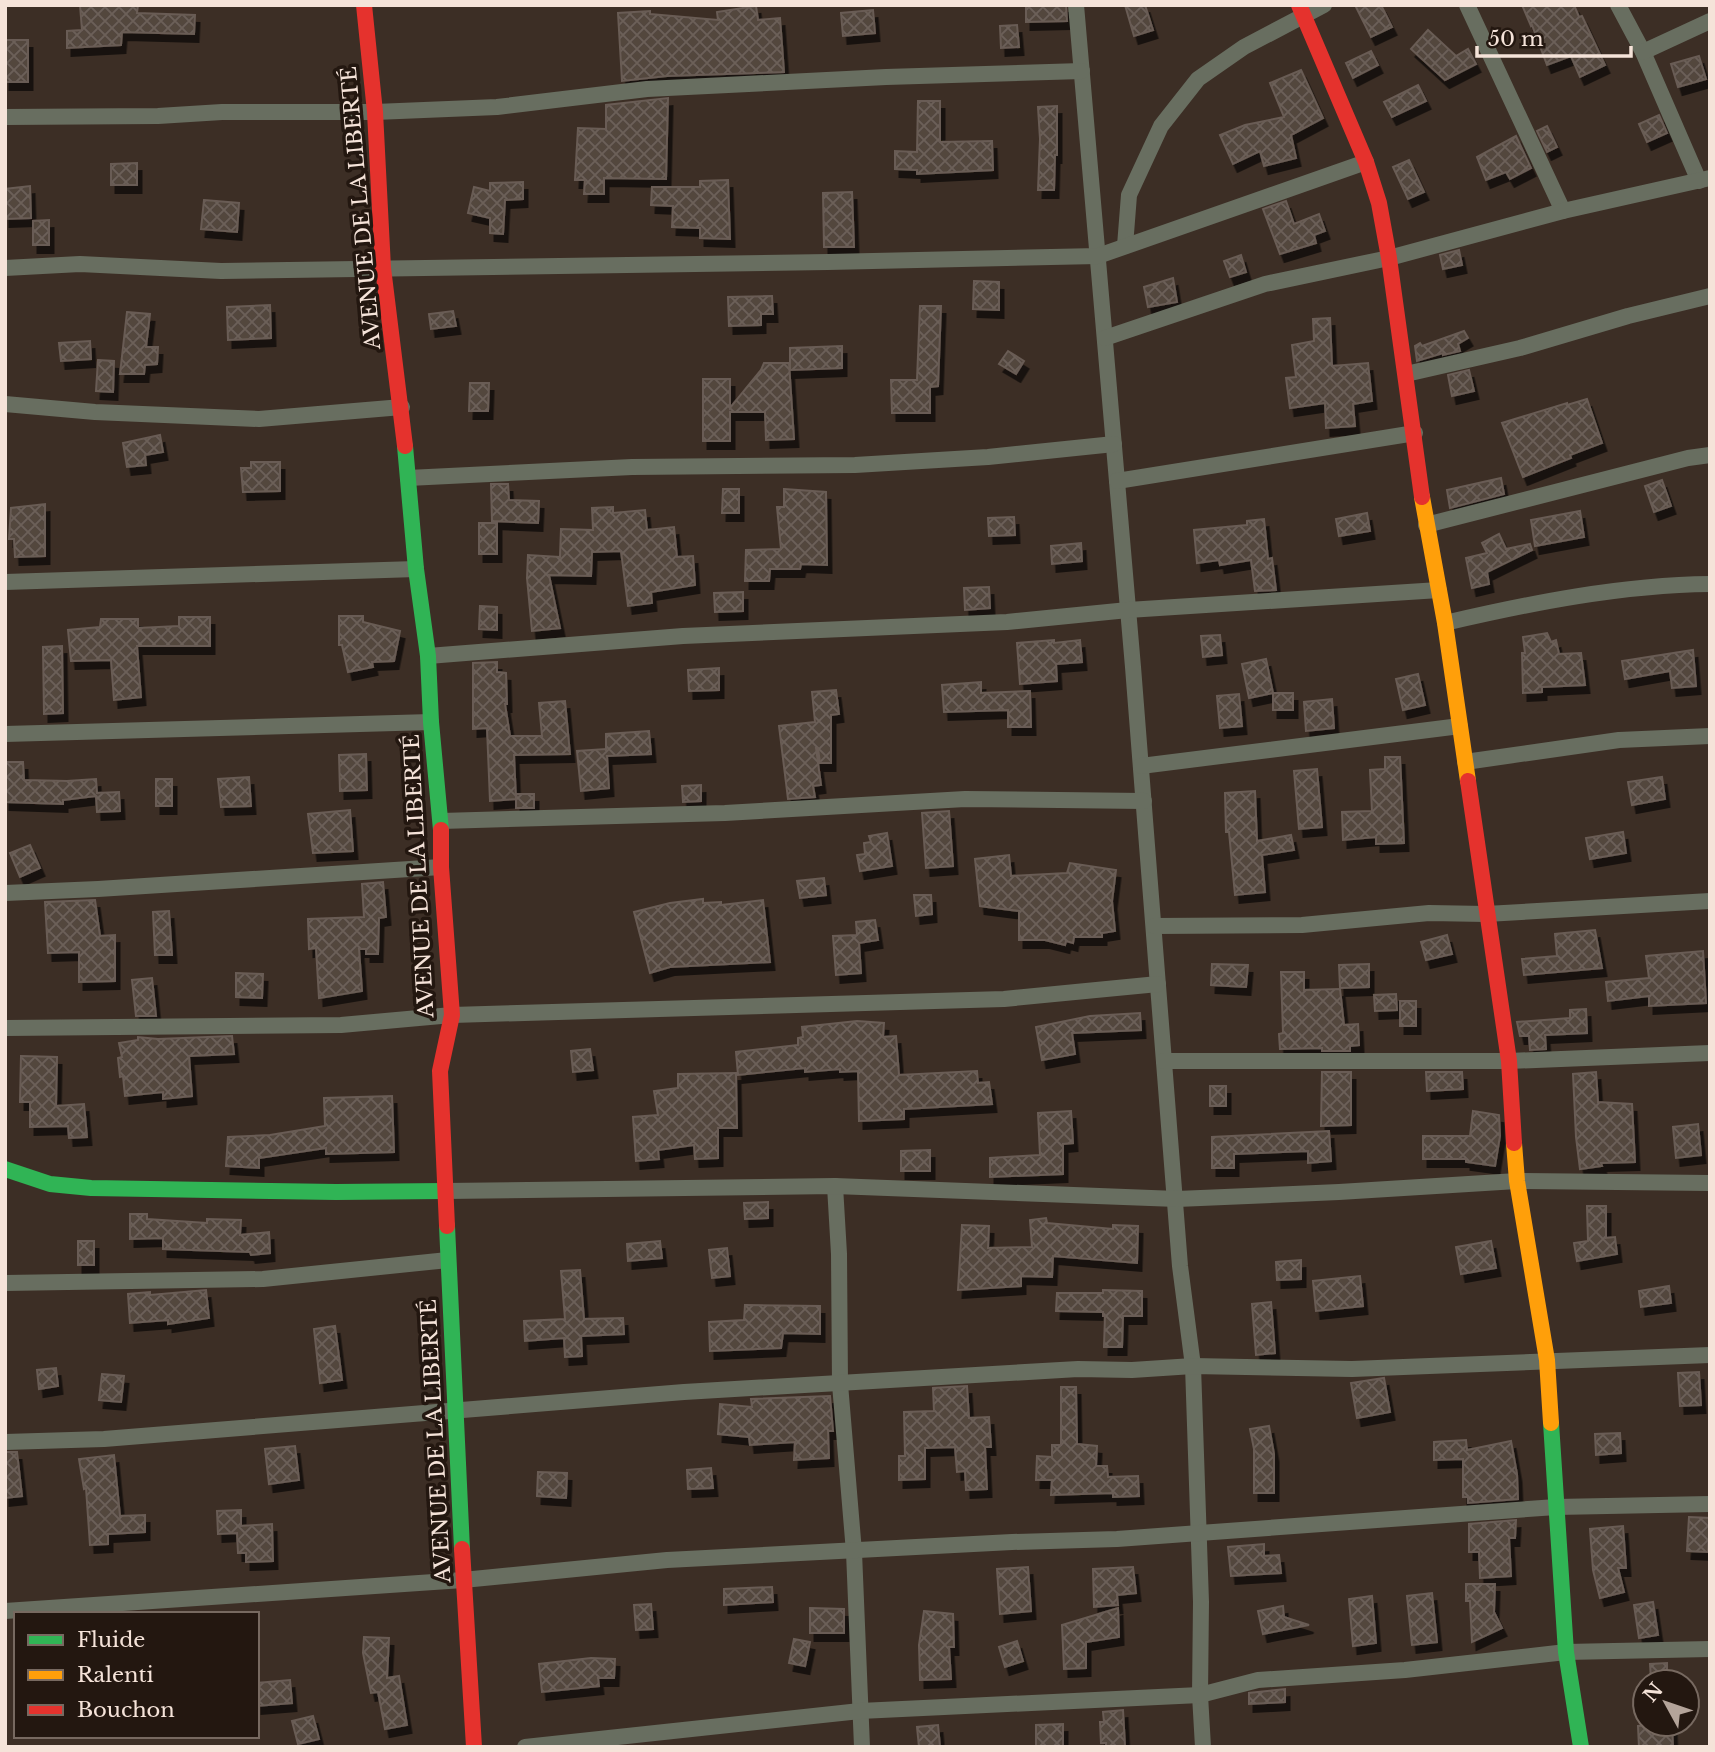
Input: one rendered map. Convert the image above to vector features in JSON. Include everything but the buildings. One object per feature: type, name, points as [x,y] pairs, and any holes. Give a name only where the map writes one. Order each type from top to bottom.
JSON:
[{"type":"street","name":"AVENUE DE LA LIBERTÉ","points":[[364,5],[375,112],[383,268],[402,407],[416,569],[428,656],[431,722],[441,821],[440,867],[452,1015],[440,1071],[463,1580],[474,1747]]},
{"type":"street","points":[[1076,5],[1177,1199],[1180,1266],[1193,1366],[1203,1747]]},
{"type":"street","points":[[1125,246],[1129,195],[1161,126],[1198,79],[1301,10],[1324,5]]},
{"type":"street","points":[[1467,5],[1563,211]]},
{"type":"street","points":[[1105,338],[1265,285],[1389,258],[1563,211],[1704,180],[1618,5]]},
{"type":"street","points":[[1301,10],[1366,162],[1379,203],[1389,258],[1426,525],[1445,624],[1508,1061],[1517,1181],[1547,1360],[1566,1653],[1581,1747]]},
{"type":"street","points":[[1643,52],[1710,21]]},
{"type":"street","points":[[5,117],[158,117],[222,112],[375,112],[497,107],[648,89],[886,77],[1082,71]]},
{"type":"street","points":[[5,268],[80,264],[221,271],[1098,256],[1366,162]]},
{"type":"street","points":[[1406,374],[1520,348],[1628,316],[1710,296]]},
{"type":"street","points":[[5,404],[96,412],[259,419],[402,407]]},
{"type":"street","points":[[1117,481],[1415,433]]},
{"type":"street","points":[[408,478],[632,467],[855,465],[988,457],[1114,444]]},
{"type":"street","points":[[1426,525],[1710,455]]},
{"type":"street","points":[[5,582],[416,569]]},
{"type":"street","points":[[1445,624],[1532,603],[1680,584],[1710,583]]},
{"type":"street","points":[[428,656],[683,636],[1006,622],[1128,610],[1439,590]]},
{"type":"street","points":[[5,734],[431,722]]},
{"type":"street","points":[[1141,766],[1460,726]]},
{"type":"street","points":[[1465,762],[1619,740],[1710,736]]},
{"type":"street","points":[[441,821],[725,813],[965,799],[1144,801]]},
{"type":"street","points":[[5,893],[440,867]]},
{"type":"street","points":[[1154,926],[1303,925],[1429,913],[1486,914],[1710,901]]},
{"type":"street","points":[[5,1028],[341,1026],[452,1015],[1004,999],[1158,984]]},
{"type":"street","points":[[1164,1061],[1508,1061],[1710,1053]]},
{"type":"street","points":[[5,1169],[50,1184],[91,1188],[336,1192],[835,1186],[1177,1199],[1517,1181],[1710,1183]]},
{"type":"street","points":[[835,1186],[839,1254],[840,1384],[854,1552],[862,1747]]},
{"type":"street","points":[[5,1283],[263,1279],[448,1260]]},
{"type":"street","points":[[5,1441],[104,1439],[684,1392],[1079,1369],[1132,1370],[1193,1366],[1352,1369],[1710,1355]]},
{"type":"street","points":[[5,1611],[463,1580],[667,1560],[1118,1539],[1556,1507],[1710,1504]]},
{"type":"street","points":[[525,1747],[860,1712],[1200,1695],[1258,1680],[1405,1670],[1566,1653],[1710,1649]]},
{"type":"traffic: fast","points":[[405,446],[416,569],[428,656],[441,830]]},
{"type":"traffic: fast","points":[[5,1169],[50,1184],[91,1188],[445,1191]]},
{"type":"traffic: fast","points":[[447,1226],[462,1549]]},
{"type":"traffic: fast","points":[[1551,1423],[1566,1652],[1581,1747]]},
{"type":"traffic: slow","points":[[1422,497],[1445,623],[1468,781]]},
{"type":"traffic: slow","points":[[1514,1143],[1517,1181],[1547,1360],[1551,1423]]},
{"type":"traffic: jam","points":[[364,5],[375,112],[383,268],[405,446]]},
{"type":"traffic: jam","points":[[1299,5],[1366,162],[1379,203],[1422,497]]},
{"type":"traffic: jam","points":[[1468,781],[1509,1061],[1514,1143]]},
{"type":"traffic: jam","points":[[441,830],[441,867],[452,1015],[440,1071],[447,1226]]},
{"type":"traffic: jam","points":[[462,1549],[474,1747]]}]
